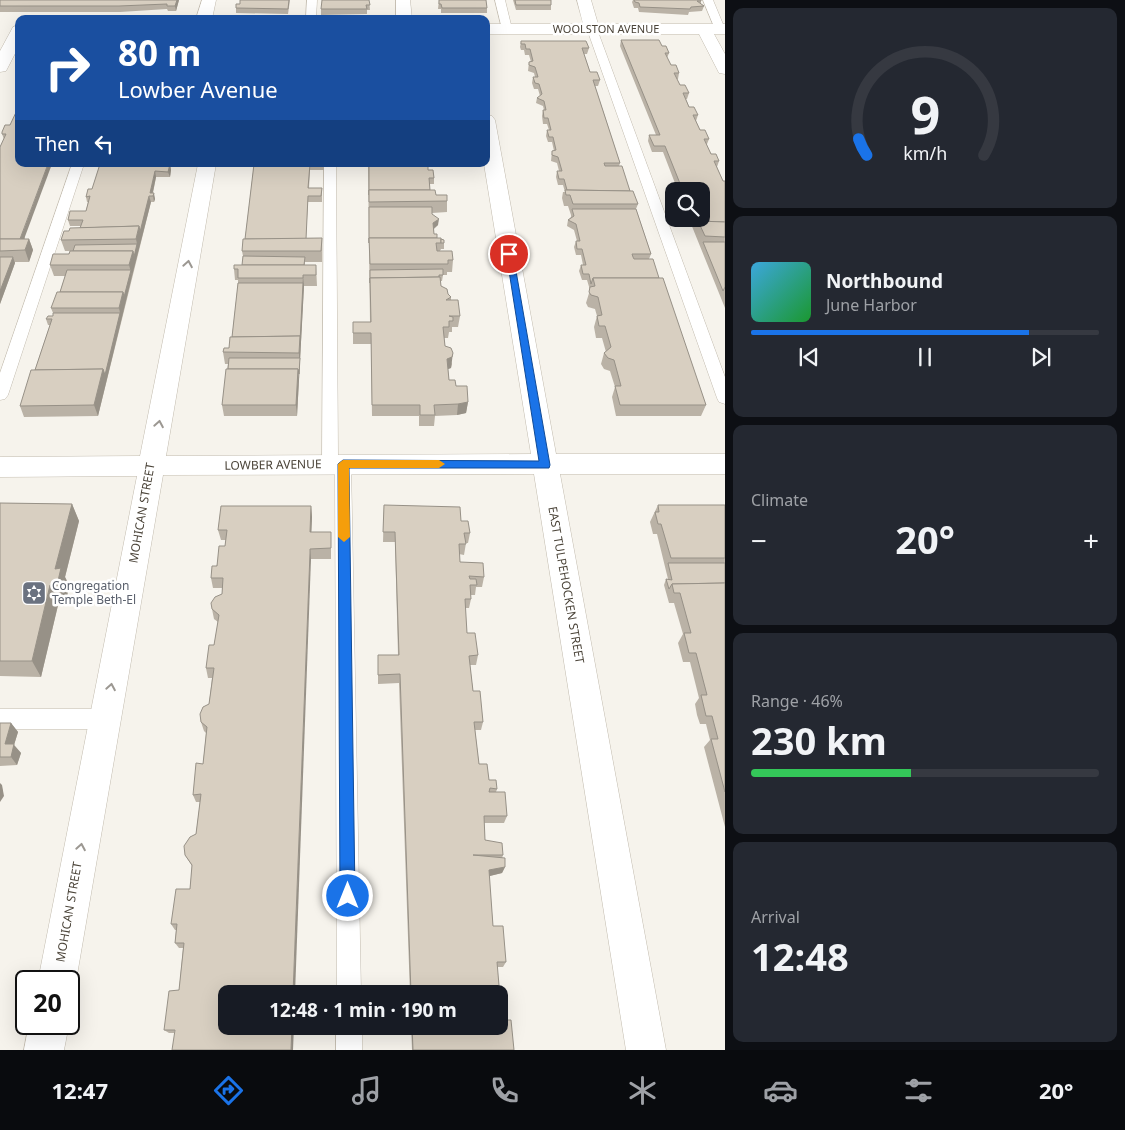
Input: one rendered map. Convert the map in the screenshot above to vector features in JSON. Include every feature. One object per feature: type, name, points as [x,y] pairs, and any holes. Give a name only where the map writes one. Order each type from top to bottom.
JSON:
[{"type":"street","points":[[205,15],[209,0]]},
{"type":"street","points":[[403,0],[404,15]]},
{"type":"street","points":[[584,0],[592,29]]},
{"type":"street","name":"WOOLSTON AVENUE","points":[[490,29],[716,29]]},
{"type":"street","points":[[716,29],[725,69]]},
{"type":"street","points":[[0,30],[15,30]]},
{"type":"street","points":[[0,67],[15,38]]},
{"type":"street","name":"EAST TULPEHOCKEN STREET","points":[[490,143],[646,1050]]},
{"type":"street","name":"MOHICAN STREET","points":[[59,970],[205,167]]},
{"type":"street","name":"LOWBER AVENUE","points":[[0,467],[337,464],[725,464]]},
{"type":"street","points":[[44,1050],[47,1035]]},
{"type":"lane","points":[[311,15],[312,0]]},
{"type":"lane","points":[[500,0],[507,29]]},
{"type":"lane","points":[[708,0],[716,29]]},
{"type":"lane","points":[[592,29],[725,398]]},
{"type":"lane","points":[[0,395],[77,167]]},
{"type":"lane","points":[[330,167],[349,985]]},
{"type":"lane","points":[[0,719],[105,719]]},
{"type":"lane","points":[[349,1035],[350,1050]]},
{"type":"building","points":[[0,0],[177,0],[175,6],[167,6],[167,4],[0,6]]},
{"type":"building","points":[[240,0],[289,0],[288,9],[236,8],[236,4],[240,4]]},
{"type":"building","points":[[322,0],[369,0],[370,5],[366,5],[367,9],[321,9]]},
{"type":"building","points":[[439,0],[486,0],[487,8],[442,8]]},
{"type":"building","points":[[515,0],[551,0],[551,5],[516,5]]},
{"type":"building","points":[[634,0],[701,0],[697,1],[704,6],[691,7],[690,9],[640,7],[639,3]]},
{"type":"building","points":[[621,40],[659,40],[662,46],[666,46],[669,53],[665,53],[671,65],[676,65],[679,73],[674,73],[680,85],[685,85],[689,93],[683,93],[689,107],[694,107],[698,115],[693,115],[700,130],[705,130],[709,139],[704,139],[711,154],[716,154],[719,161],[714,161],[723,181],[725,181],[725,222],[710,221],[710,182],[679,182],[665,146],[654,146],[649,135],[660,135]]},
{"type":"building","points":[[521,41],[586,41],[589,48],[582,48],[590,72],[597,72],[600,80],[593,80],[620,163],[604,163],[605,166],[622,166],[630,191],[567,190],[564,179],[559,179],[557,171],[562,171],[558,157],[552,155],[552,151],[556,150],[553,137],[549,137],[547,130],[551,130],[548,118],[544,118],[543,110],[546,110],[544,101],[537,98],[542,94],[539,84],[535,83],[533,77],[538,77],[535,67],[529,65],[529,62],[533,61],[530,49],[526,49],[525,44],[521,44]]},
{"type":"building","points":[[15,114],[15,167],[47,167],[20,239],[0,239],[0,147],[6,134],[2,134],[5,125],[10,125]]},
{"type":"building","points":[[99,167],[169,167],[168,172],[155,171],[150,193],[154,193],[153,196],[149,196],[140,232],[139,226],[80,228],[83,220],[68,220],[70,211],[86,211],[90,196],[86,197],[88,189],[92,189]]},
{"type":"building","points":[[254,167],[310,167],[308,188],[322,188],[321,196],[308,196],[306,239],[245,239]]},
{"type":"building","points":[[369,167],[428,167],[428,170],[433,170],[434,178],[429,178],[430,190],[369,190]]},
{"type":"building","points":[[369,190],[435,190],[436,195],[447,195],[447,201],[369,202]]},
{"type":"building","points":[[565,190],[633,191],[638,204],[573,204],[570,195],[566,195]]},
{"type":"building","points":[[369,207],[432,207],[432,214],[439,219],[433,223],[434,234],[437,234],[437,238],[369,238]]},
{"type":"building","points":[[572,209],[636,209],[651,254],[632,254],[633,257],[634,259],[653,259],[659,278],[593,278],[591,284],[589,274],[583,274],[581,265],[586,265],[582,249],[577,249],[576,241],[580,241],[576,224],[568,220],[574,216]]},
{"type":"building","points":[[710,221],[725,222],[725,237],[705,236],[701,227],[710,227]]},
{"type":"building","points":[[139,226],[136,239],[61,240],[64,231],[69,231],[70,228]]},
{"type":"building","points":[[322,238],[321,251],[242,251],[243,239]]},
{"type":"building","points":[[369,238],[441,238],[441,243],[436,243],[437,251],[452,251],[453,260],[448,260],[448,264],[370,264]]},
{"type":"building","points":[[0,239],[29,239],[25,250],[0,251]]},
{"type":"building","points":[[703,242],[725,242],[725,287],[723,291]]},
{"type":"building","points":[[137,244],[134,257],[133,251],[73,251],[75,245]]},
{"type":"building","points":[[70,251],[133,251],[129,265],[50,265],[53,254],[69,254]]},
{"type":"building","points":[[243,256],[305,257],[304,265],[242,265]]},
{"type":"building","points":[[0,257],[13,257],[0,291]]},
{"type":"building","points":[[234,265],[316,265],[316,275],[303,275],[303,278],[238,278],[238,269],[234,269]]},
{"type":"building","points":[[443,269],[443,275],[439,275],[439,277],[370,278],[370,270]]},
{"type":"building","points":[[67,270],[131,270],[124,297],[123,292],[60,292]]},
{"type":"building","points":[[440,277],[441,286],[447,289],[451,297],[446,300],[458,300],[460,316],[449,316],[453,317],[453,321],[449,321],[449,327],[443,327],[445,346],[451,348],[453,353],[452,357],[447,359],[449,380],[455,380],[456,386],[467,386],[468,402],[434,405],[435,415],[420,415],[420,405],[372,405],[371,333],[353,333],[353,322],[371,322],[370,278]]},
{"type":"building","points":[[593,278],[663,278],[706,405],[620,405],[615,386],[621,386],[614,360],[608,358],[604,353],[611,347],[605,326],[599,326],[597,316],[602,315],[598,297],[591,295],[589,292],[590,287],[595,286]]},
{"type":"building","points":[[238,283],[303,283],[300,342],[300,336],[232,337]]},
{"type":"building","points":[[57,292],[123,292],[119,308],[51,308]]},
{"type":"building","points":[[53,313],[120,313],[105,375],[103,369],[35,370],[52,319],[46,319],[48,316],[53,316]]},
{"type":"building","points":[[300,336],[299,353],[223,352],[224,348],[229,348],[230,337]]},
{"type":"building","points":[[229,358],[300,358],[299,374],[298,369],[228,369]]},
{"type":"building","points":[[103,369],[94,405],[20,406],[31,370]]},
{"type":"building","points":[[226,369],[298,369],[296,405],[222,405]]},
{"type":"building","name":"Congregation Temple Beth-El","points":[[0,503],[72,504],[55,569],[61,568],[57,585],[50,585],[32,661],[0,661]]},
{"type":"building","points":[[384,505],[460,507],[461,521],[468,521],[470,533],[464,533],[466,544],[459,544],[460,562],[483,563],[484,577],[469,576],[470,579],[476,579],[477,585],[470,585],[471,599],[465,599],[467,633],[475,633],[478,655],[469,656],[473,691],[480,691],[483,722],[474,722],[479,764],[487,764],[489,780],[496,780],[497,789],[490,788],[489,792],[505,792],[507,816],[484,816],[485,840],[502,843],[503,855],[473,855],[505,858],[505,867],[489,870],[493,926],[503,926],[506,962],[497,962],[499,985],[411,985],[400,674],[378,675],[378,655],[399,655],[395,532],[383,532]]},
{"type":"building","points":[[658,505],[725,505],[725,558],[671,558],[661,524],[658,524],[655,512],[659,512]]},
{"type":"building","points":[[221,506],[311,506],[310,532],[331,532],[331,548],[310,549],[293,985],[218,985],[218,1035],[292,1035],[291,1050],[172,1050],[175,1030],[164,1030],[169,991],[179,990],[184,943],[175,943],[177,924],[171,924],[176,889],[190,889],[192,865],[185,855],[184,846],[190,837],[196,834],[201,794],[193,795],[196,763],[203,764],[207,727],[201,722],[200,714],[203,707],[209,704],[214,668],[206,668],[209,645],[214,645],[219,615],[212,609],[211,603],[215,597],[222,594],[223,578],[211,578],[212,566],[217,566],[219,546],[225,546],[227,530],[218,530]]},
{"type":"building","points":[[668,563],[725,563],[725,583],[672,584],[669,589],[666,579],[672,580]]},
{"type":"building","points":[[725,583],[725,792],[711,739],[718,739],[712,716],[706,716],[701,695],[707,695],[696,653],[689,653],[684,633],[691,633],[680,593],[674,593],[672,584]]},
{"type":"building","points":[[0,723],[11,723],[5,744],[14,744],[11,757],[0,757]]},
{"type":"building","points":[[508,1020],[511,1020],[514,1050],[413,1050],[412,1035],[508,1035]]},
{"type":"slow traffic","points":[[344,537],[343,464],[439,464]]},
{"type":"place","name":"Congregation Temple Beth-El","points":[[34,593]]},
{"type":"route","points":[[348,896],[343,464],[545,465],[509,254]]}]
